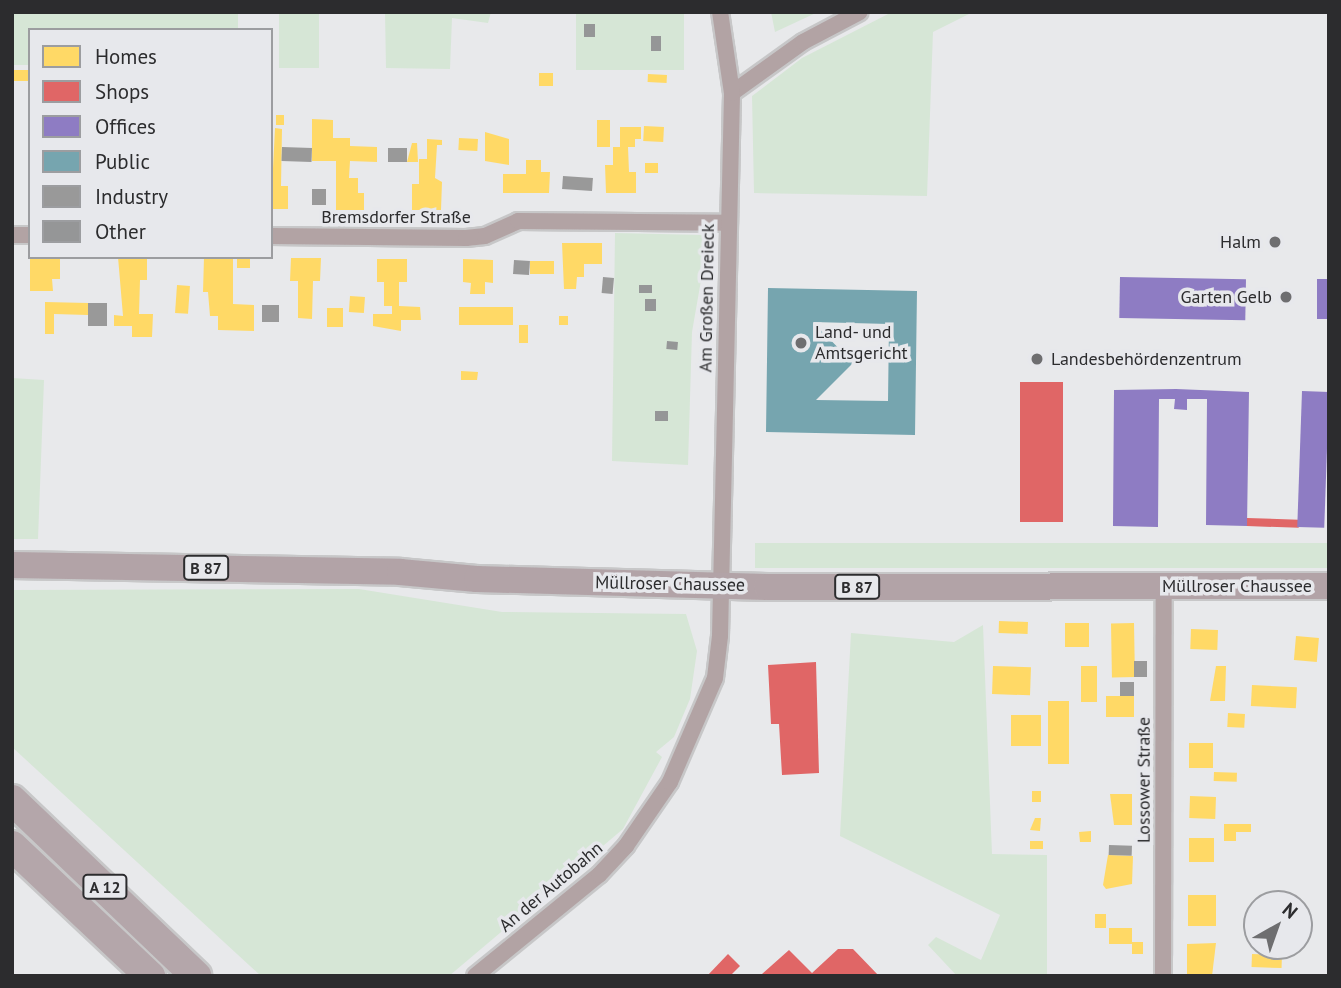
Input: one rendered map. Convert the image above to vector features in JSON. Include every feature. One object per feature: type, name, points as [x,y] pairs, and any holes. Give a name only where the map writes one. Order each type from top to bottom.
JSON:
[{"type":"highway","name":"A 12","points":[[12,800],[196,976]]},
{"type":"highway","name":"A 12","points":[[12,846],[150,976]]},
{"type":"main road","name":"Müllroser Chaussee","points":[[12,565],[400,572],[477,579],[722,586],[1329,586]]},
{"type":"street","name":"Am Großen Dreieck","points":[[720,12],[732,93],[727,223],[722,586]]},
{"type":"street","points":[[732,93],[803,42],[860,12]]},
{"type":"street","name":"Bremsdorfer Straße","points":[[273,236],[466,238],[485,236],[518,221],[727,223]]},
{"type":"street","name":"Lossower Straße","points":[[1163,976],[1164,585]]},
{"type":"street","name":"An der Autobahn","points":[[475,976],[599,875],[651,815],[687,750],[715,678],[722,586]]},
{"type":"green space","points":[[12,12],[238,12],[238,28],[28,28],[28,65],[12,65]]},
{"type":"green space","points":[[279,12],[319,12],[319,68],[279,68]]},
{"type":"green space","points":[[385,12],[491,12],[488,23],[452,18],[450,69],[386,68]]},
{"type":"green space","points":[[576,12],[684,12],[684,70],[576,70]]},
{"type":"green space","points":[[771,12],[818,12],[775,32]]},
{"type":"green space","points":[[892,12],[973,12],[933,32],[927,196],[754,193],[752,96],[802,58]]},
{"type":"green space","points":[[615,233],[702,235],[703,269],[692,332],[688,465],[612,461]]},
{"type":"green space","points":[[12,378],[44,380],[38,539],[12,539]]},
{"type":"green space","points":[[755,543],[1329,543],[1329,568],[755,568]]},
{"type":"green space","points":[[359,589],[502,612],[686,614],[697,651],[690,699],[674,737],[656,752],[662,757],[623,829],[449,976],[261,976],[12,747],[12,590]]},
{"type":"green space","points":[[983,625],[992,854],[1047,855],[1047,976],[957,976],[928,945],[936,937],[981,960],[1000,915],[840,836],[851,633],[954,642]]},
{"type":"building: Homes","points":[[12,70],[28,70],[28,81],[12,81]]},
{"type":"building: Homes","points":[[539,73],[553,73],[553,86],[539,86]]},
{"type":"building: Homes","points":[[648,74],[667,75],[667,83],[648,82]]},
{"type":"building: Homes","points":[[276,115],[284,115],[284,125],[276,125]]},
{"type":"building: Homes","points":[[312,119],[333,120],[333,138],[350,138],[350,146],[377,147],[377,162],[350,161],[349,178],[358,178],[358,193],[364,193],[364,210],[336,210],[336,161],[312,161]]},
{"type":"building: Homes","points":[[597,120],[610,120],[610,147],[597,147]]},
{"type":"building: Homes","points":[[644,126],[664,127],[663,142],[643,141]]},
{"type":"building: Homes","points":[[620,127],[641,127],[641,139],[635,139],[635,147],[628,147],[629,172],[636,172],[636,193],[606,193],[605,165],[613,165],[613,147],[620,147]]},
{"type":"building: Homes","points":[[275,128],[282,129],[281,186],[288,186],[288,209],[273,209]]},
{"type":"building: Homes","points":[[485,132],[509,139],[509,165],[485,161]]},
{"type":"building: Homes","points":[[459,138],[478,139],[477,151],[458,150]]},
{"type":"building: Homes","points":[[427,139],[442,140],[442,145],[437,145],[435,178],[442,182],[441,210],[412,210],[412,184],[419,184],[419,159],[427,159]]},
{"type":"building: Homes","points":[[412,143],[417,143],[418,162],[407,162]]},
{"type":"building: Homes","points":[[526,160],[541,160],[541,172],[550,172],[549,193],[503,193],[503,174],[526,174]]},
{"type":"building: Homes","points":[[645,163],[658,163],[658,173],[645,173]]},
{"type":"building: Homes","points":[[562,243],[602,243],[602,264],[584,264],[584,277],[577,277],[576,289],[564,289]]},
{"type":"building: Homes","points":[[291,258],[321,258],[320,281],[313,281],[312,319],[298,318],[298,281],[290,281]]},
{"type":"building: Homes","points":[[30,259],[60,259],[60,279],[52,279],[53,291],[30,291]]},
{"type":"building: Homes","points":[[118,259],[147,259],[147,280],[140,280],[139,314],[153,314],[152,337],[132,337],[132,326],[114,326],[114,315],[123,316]]},
{"type":"building: Homes","points":[[204,259],[233,259],[233,304],[254,305],[254,331],[218,330],[218,316],[210,316],[208,292],[203,292]]},
{"type":"building: Homes","points":[[237,259],[250,259],[250,268],[237,268]]},
{"type":"building: Homes","points":[[377,259],[407,259],[407,282],[399,282],[399,306],[420,307],[421,320],[401,320],[401,331],[373,326],[373,314],[392,314],[392,306],[384,306],[384,282],[377,282]]},
{"type":"building: Homes","points":[[463,259],[493,260],[493,283],[485,282],[485,294],[470,294],[471,283],[463,282]]},
{"type":"building: Homes","points":[[530,261],[554,261],[554,274],[530,274]]},
{"type":"building: Homes","points":[[177,285],[190,286],[188,314],[175,313]]},
{"type":"building: Homes","points":[[350,296],[365,297],[364,313],[349,312]]},
{"type":"building: Homes","points":[[45,302],[88,303],[88,315],[54,314],[54,334],[45,334]]},
{"type":"building: Homes","points":[[459,307],[513,307],[513,325],[459,325]]},
{"type":"building: Homes","points":[[327,308],[343,308],[343,327],[327,327]]},
{"type":"building: Homes","points":[[559,316],[568,316],[568,325],[559,325]]},
{"type":"building: Homes","points":[[519,325],[528,325],[528,343],[519,343]]},
{"type":"building: Homes","points":[[461,371],[478,372],[477,380],[461,380]]},
{"type":"building: Homes","points":[[999,621],[1028,622],[1028,634],[999,633]]},
{"type":"building: Homes","points":[[1065,623],[1089,623],[1089,647],[1065,647]]},
{"type":"building: Homes","points":[[1111,623],[1134,623],[1135,677],[1112,677]]},
{"type":"building: Homes","points":[[1191,629],[1218,630],[1217,650],[1190,649]]},
{"type":"building: Homes","points":[[1296,636],[1319,638],[1317,662],[1294,660]]},
{"type":"building: Homes","points":[[993,666],[1031,667],[1030,695],[992,694]]},
{"type":"building: Homes","points":[[1081,666],[1097,666],[1097,702],[1081,702]]},
{"type":"building: Homes","points":[[1216,666],[1226,666],[1225,701],[1210,701]]},
{"type":"building: Homes","points":[[1252,685],[1297,687],[1296,708],[1251,706]]},
{"type":"building: Homes","points":[[1106,696],[1134,696],[1134,717],[1106,717]]},
{"type":"building: Homes","points":[[1048,701],[1069,701],[1069,764],[1048,764]]},
{"type":"building: Homes","points":[[1228,713],[1245,714],[1244,728],[1227,727]]},
{"type":"building: Homes","points":[[1011,715],[1041,715],[1041,746],[1011,746]]},
{"type":"building: Homes","points":[[1189,743],[1213,743],[1213,768],[1189,768]]},
{"type":"building: Homes","points":[[1214,772],[1237,773],[1237,782],[1214,781]]},
{"type":"building: Homes","points":[[1032,791],[1041,791],[1041,802],[1032,802]]},
{"type":"building: Homes","points":[[1110,794],[1132,794],[1132,825],[1114,825]]},
{"type":"building: Homes","points":[[1190,796],[1216,797],[1215,819],[1189,818]]},
{"type":"building: Homes","points":[[1035,818],[1041,818],[1040,831],[1030,830]]},
{"type":"building: Homes","points":[[1224,824],[1251,824],[1251,832],[1236,832],[1236,841],[1224,841]]},
{"type":"building: Homes","points":[[1091,831],[1091,842],[1080,842],[1079,832]]},
{"type":"building: Homes","points":[[1189,838],[1214,838],[1214,862],[1189,862]]},
{"type":"building: Homes","points":[[1030,841],[1043,841],[1043,849],[1030,849]]},
{"type":"building: Homes","points":[[1108,855],[1133,856],[1132,884],[1106,889],[1103,885]]},
{"type":"building: Homes","points":[[1188,895],[1216,895],[1216,926],[1188,926]]},
{"type":"building: Homes","points":[[1095,914],[1106,914],[1106,928],[1095,928]]},
{"type":"building: Homes","points":[[1109,928],[1132,928],[1132,944],[1109,944]]},
{"type":"building: Homes","points":[[1132,942],[1143,942],[1143,954],[1132,954]]},
{"type":"building: Homes","points":[[1216,943],[1212,976],[1187,976],[1187,944]]},
{"type":"building: Homes","points":[[1252,960],[1282,960],[1282,968],[1252,967]]},
{"type":"building: Shops","points":[[1020,382],[1063,382],[1063,522],[1020,522]]},
{"type":"building: Shops","points":[[1247,518],[1299,520],[1299,528],[1247,526]]},
{"type":"building: Shops","points":[[816,662],[819,773],[782,775],[779,724],[771,724],[768,665]]},
{"type":"building: Shops","points":[[838,949],[853,949],[879,976],[762,974],[789,950],[812,973]]},
{"type":"building: Shops","points":[[728,954],[740,966],[730,976],[707,976]]},
{"type":"building: Offices","points":[[1120,277],[1246,279],[1245,320],[1119,318]]},
{"type":"building: Offices","points":[[1317,279],[1329,279],[1329,319],[1317,319]]},
{"type":"building: Offices","points":[[1114,390],[1249,392],[1247,526],[1206,525],[1207,399],[1187,399],[1187,410],[1174,409],[1175,399],[1159,399],[1158,527],[1113,526]]},
{"type":"building: Offices","points":[[1302,391],[1329,392],[1324,528],[1297,527]]},
{"type":"building: Public","name":"Land- und Amtsgericht","points":[[768,288],[917,291],[915,435],[766,432]],"holes":[[[813,322],[889,324],[888,401],[816,400],[853,363]]]},
{"type":"building: Industry","points":[[282,147],[312,148],[311,162],[282,161]]},
{"type":"building: Industry","points":[[388,148],[407,148],[407,162],[388,162]]},
{"type":"building: Industry","points":[[563,176],[593,178],[592,191],[562,189]]},
{"type":"building: Industry","points":[[312,189],[326,189],[326,205],[312,205]]},
{"type":"building: Industry","points":[[514,260],[530,261],[529,275],[513,274]]},
{"type":"building: Industry","points":[[603,277],[614,278],[613,294],[602,293]]},
{"type":"building: Industry","points":[[88,303],[107,303],[107,326],[88,326]]},
{"type":"building: Industry","points":[[262,305],[279,305],[279,322],[262,322]]},
{"type":"building: Industry","points":[[1134,661],[1147,661],[1147,677],[1134,677]]},
{"type":"building: Industry","points":[[1120,682],[1134,682],[1134,696],[1120,696]]},
{"type":"building: Industry","points":[[1109,845],[1132,846],[1132,856],[1109,855]]},
{"type":"building: Other","points":[[584,24],[595,24],[595,37],[584,37]]},
{"type":"building: Other","points":[[651,36],[661,36],[661,51],[651,51]]},
{"type":"building: Other","points":[[639,285],[652,285],[652,293],[639,293]]},
{"type":"building: Other","points":[[645,299],[656,299],[656,311],[645,311]]},
{"type":"building: Other","points":[[667,341],[678,342],[677,350],[666,349]]},
{"type":"building: Other","points":[[655,411],[668,411],[668,421],[655,421]]},
{"type":"place","name":"Halm","points":[[1275,242]]},
{"type":"place","name":"Garten Gelb","points":[[1286,297]]},
{"type":"place","name":"Land- und Amtsgericht","points":[[801,343]]},
{"type":"place","name":"Landesbehördenzentrum","points":[[1037,359]]}]
